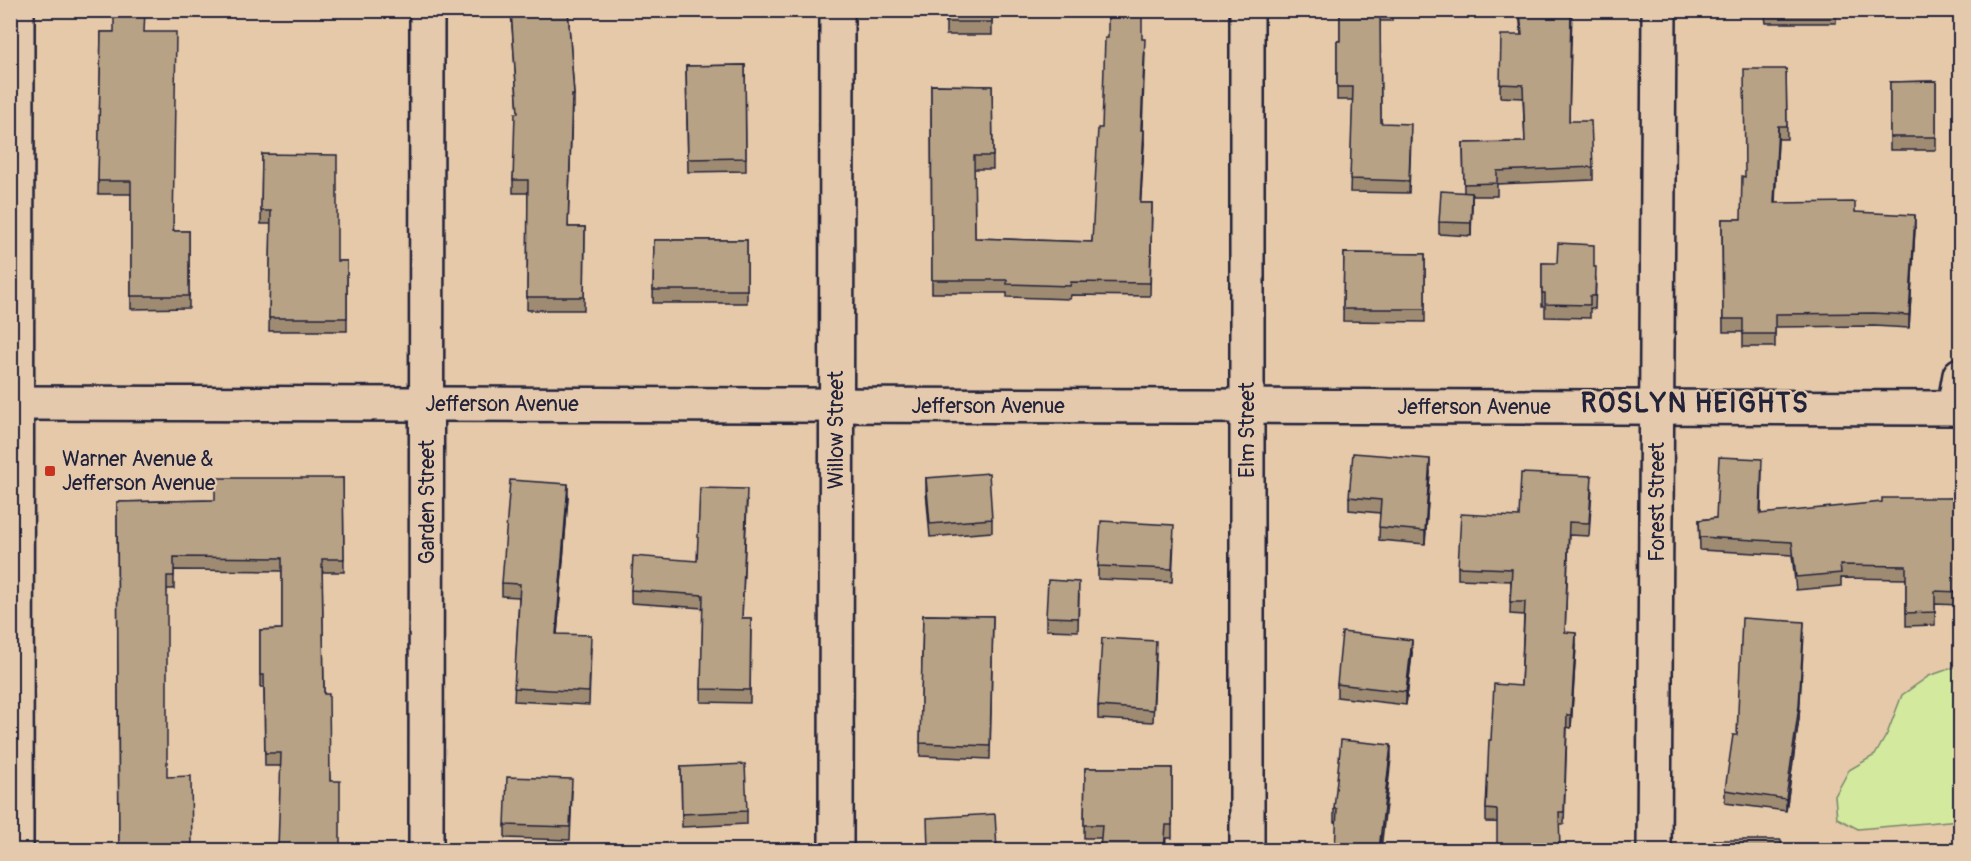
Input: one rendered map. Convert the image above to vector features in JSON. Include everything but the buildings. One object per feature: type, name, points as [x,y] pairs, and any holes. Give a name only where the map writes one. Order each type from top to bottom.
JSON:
[{"type":"street","points":[[16,850],[14,207],[17,10]]},
{"type":"street","name":"Garden Street","points":[[426,850],[427,10]]},
{"type":"street","name":"Willow Street","points":[[836,850],[837,10]]},
{"type":"street","name":"Elm Street","points":[[1247,10],[1247,850]]},
{"type":"street","name":"Forest Street","points":[[1654,849],[1659,10]]},
{"type":"street","points":[[1957,408],[1960,375]]},
{"type":"street","name":"Jefferson Avenue","points":[[16,403],[1957,408]]},
{"type":"green space","points":[[1960,665],[1960,820],[1858,829],[1837,818],[1835,796],[1849,770],[1875,755],[1887,734],[1902,695],[1929,676]]},
{"type":"place","name":"Warner Avenue & Jefferson Avenue","points":[[50,471]]},
{"type":"district","name":"ROSLYN HEIGHTS","points":[[1695,403]]}]
